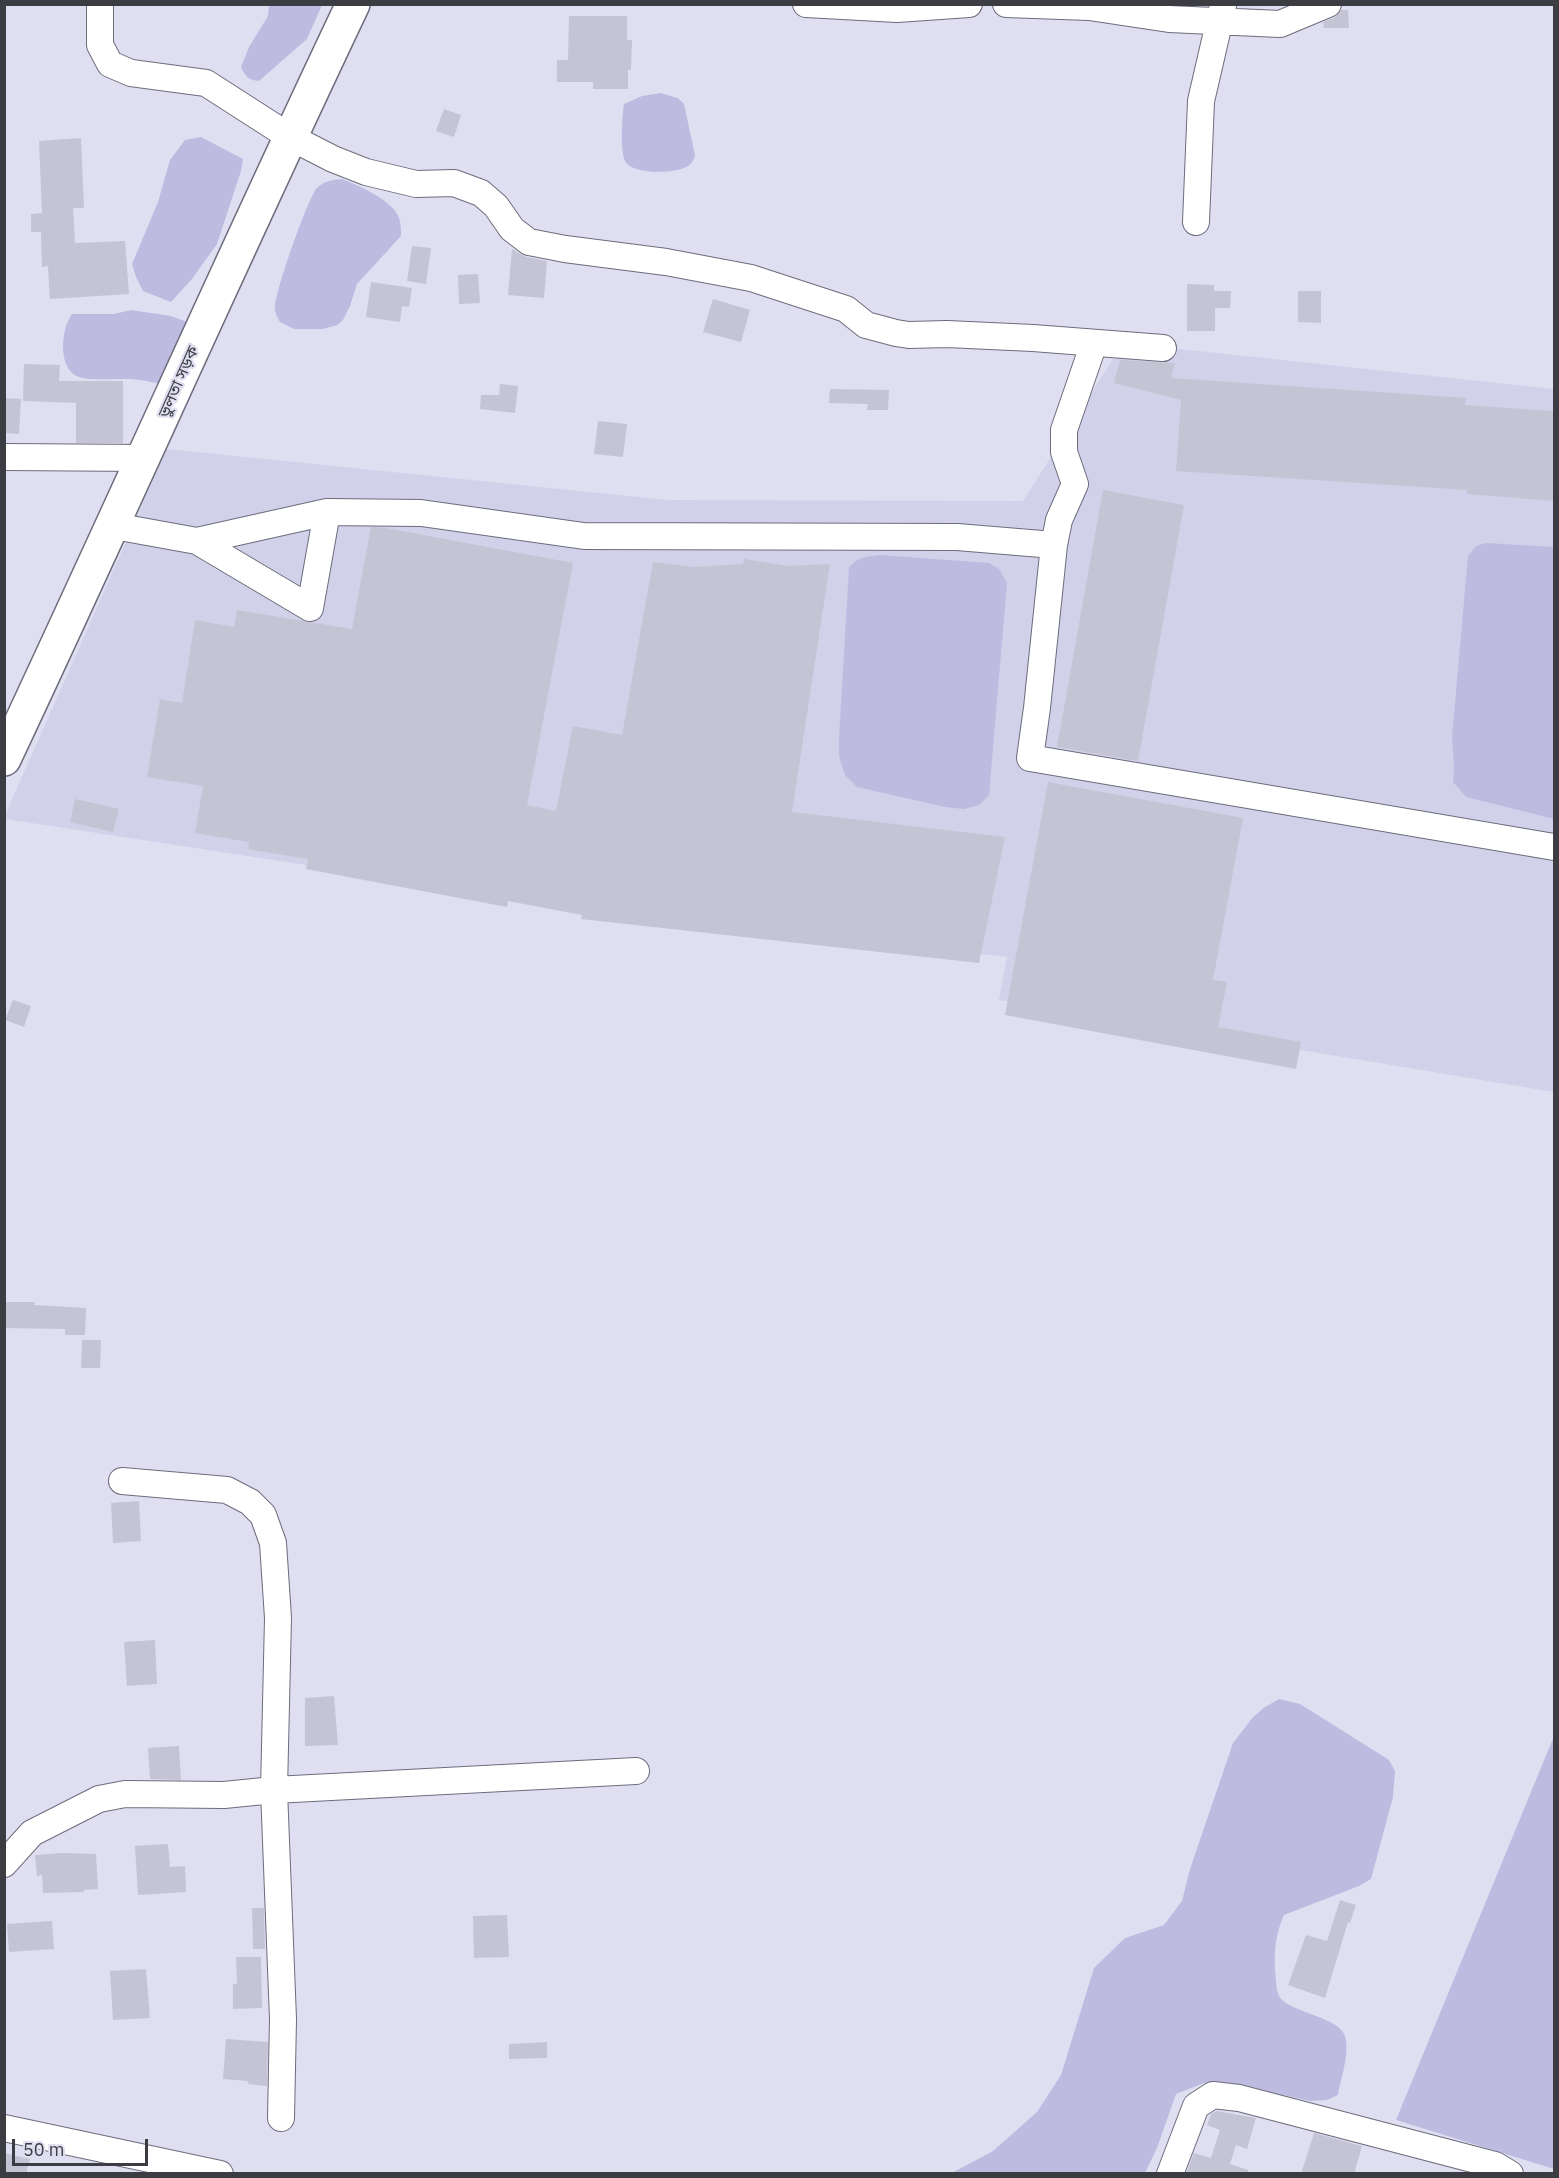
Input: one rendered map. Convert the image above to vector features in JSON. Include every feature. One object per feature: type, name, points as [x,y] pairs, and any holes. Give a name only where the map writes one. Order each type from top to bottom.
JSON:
[{"type":"highway","name":"ভুলতা সড়ক","points":[[4,759],[114,526],[290,137],[354,4]]},
{"type":"street","points":[[100,4],[100,45],[110,64],[131,73],[206,83],[290,137],[333,159],[366,172],[416,184],[454,183],[481,193],[496,206],[512,228],[529,242],[564,249],[666,262],[751,278],[846,309],[866,326],[896,333],[1033,338],[1164,348]]},
{"type":"street","points":[[806,4],[897,9],[969,4]]},
{"type":"street","points":[[1006,4],[1089,7],[1169,19],[1222,13],[1280,24],[1328,4]]},
{"type":"street","points":[[1197,222],[1201,101],[1222,13]]},
{"type":"street","points":[[1094,343],[1064,430],[1064,452],[1075,484],[1059,520],[1054,545],[1030,758],[1554,848]]},
{"type":"street","points":[[4,457],[144,458]]},
{"type":"street","points":[[197,541],[327,512],[421,513],[584,536],[957,537],[1054,545]]},
{"type":"street","points":[[114,526],[197,541],[310,608],[327,512]]},
{"type":"street","points":[[122,1481],[227,1490],[250,1502],[263,1515],[273,1543],[278,1618],[274,1790],[283,2019],[281,2118]]},
{"type":"street","points":[[4,1864],[32,1833],[99,1799],[125,1794],[224,1795],[274,1790],[636,1771]]},
{"type":"street","points":[[1170,2174],[1196,2106],[1213,2095],[1239,2098],[1363,2129],[1495,2165],[1510,2174]]},
{"type":"street","points":[[4,2128],[220,2174]]},
{"type":"shaded area","points":[[269,5],[322,5],[307,39],[259,81],[255,81],[244,73],[241,67],[249,47],[268,16]]},
{"type":"shaded area","points":[[660,93],[678,98],[684,104],[695,157],[689,165],[674,171],[655,172],[636,169],[629,166],[623,156],[624,104],[642,96]]},
{"type":"shaded area","points":[[201,137],[243,159],[241,171],[217,244],[192,279],[171,302],[143,291],[132,264],[158,202],[170,160],[185,140]]},
{"type":"shaded area","points":[[342,179],[376,195],[392,207],[400,221],[401,236],[357,284],[343,320],[337,325],[323,329],[294,329],[280,322],[275,311],[285,268],[316,189],[331,180]]},
{"type":"shaded area","points":[[131,310],[171,316],[187,322],[164,383],[133,379],[85,378],[72,373],[64,358],[63,348],[65,329],[72,314],[114,314]]},
{"type":"shaded area","points":[[1123,343],[1554,389],[1554,1092],[999,1000],[1007,957],[575,906],[5,819],[167,449],[668,500],[1023,501]]},
{"type":"shaded area","points":[[1486,543],[1554,547],[1554,819],[1466,797],[1453,782],[1452,737],[1468,556],[1476,546]]},
{"type":"shaded area","points":[[880,555],[989,563],[999,569],[1007,583],[989,795],[979,805],[964,809],[945,807],[857,787],[845,775],[839,756],[839,738],[849,568],[859,559]]},
{"type":"shaded area","points":[[1279,1699],[1300,1704],[1389,1760],[1395,1771],[1393,1797],[1371,1879],[1359,1886],[1284,1915],[1276,1941],[1276,1985],[1282,2000],[1288,2005],[1335,2025],[1345,2036],[1346,2058],[1338,2095],[1327,2100],[1310,2101],[1274,2093],[1204,2083],[1176,2094],[1157,2148],[1145,2173],[950,2174],[993,2151],[1037,2112],[1061,2075],[1094,1968],[1125,1938],[1164,1925],[1182,1901],[1190,1869],[1233,1743],[1253,1717]]},
{"type":"shaded area","points":[[1554,1736],[1554,2169],[1396,2120]]},
{"type":"building","points":[[1341,10],[1348,10],[1349,28],[1324,28],[1323,22],[1334,18]]},
{"type":"building","points":[[569,16],[627,16],[627,40],[632,40],[628,89],[593,89],[593,82],[557,82],[557,60],[568,60]]},
{"type":"building","points":[[444,109],[461,115],[454,137],[436,131]]},
{"type":"building","points":[[81,138],[84,208],[73,208],[75,243],[125,241],[129,294],[50,299],[48,266],[42,267],[41,232],[31,232],[31,214],[42,213],[39,141]]},
{"type":"building","points":[[412,246],[431,248],[426,284],[407,281]]},
{"type":"building","points":[[512,249],[526,257],[547,261],[544,298],[508,295]]},
{"type":"building","points":[[478,274],[480,303],[459,304],[458,275]]},
{"type":"building","points":[[371,282],[412,288],[409,307],[402,306],[400,322],[366,317]]},
{"type":"building","points":[[1187,284],[1214,285],[1214,291],[1231,291],[1230,308],[1215,308],[1215,331],[1187,331]]},
{"type":"building","points":[[1298,291],[1321,291],[1321,323],[1298,322]]},
{"type":"building","points":[[713,299],[750,310],[741,342],[703,332]]},
{"type":"building","points":[[1120,360],[1175,363],[1171,378],[1466,398],[1465,405],[1554,411],[1554,501],[1467,494],[1467,490],[1176,471],[1181,400],[1114,383]]},
{"type":"building","points":[[24,364],[60,365],[59,381],[123,381],[123,443],[76,443],[76,403],[23,401]]},
{"type":"building","points":[[500,384],[518,386],[515,413],[480,409],[481,395],[499,395]]},
{"type":"building","points":[[830,389],[889,390],[888,410],[867,410],[868,404],[829,403]]},
{"type":"building","points":[[4,398],[21,399],[19,434],[4,433]]},
{"type":"building","points":[[598,421],[627,424],[623,457],[594,454]]},
{"type":"building","points":[[1103,490],[1184,505],[1138,761],[1057,747]]},
{"type":"building","points":[[371,527],[573,563],[527,805],[556,811],[573,726],[622,735],[653,562],[693,567],[743,564],[744,559],[788,566],[830,564],[792,812],[1005,837],[979,963],[581,919],[582,915],[508,901],[507,907],[306,869],[308,859],[248,849],[249,842],[195,833],[203,786],[147,777],[160,699],[182,703],[195,620],[234,627],[237,610],[352,629]]},
{"type":"building","points":[[1048,782],[1243,818],[1213,980],[1227,982],[1218,1027],[1301,1042],[1296,1069],[1005,1015]]},
{"type":"building","points":[[75,799],[119,809],[113,832],[70,822]]},
{"type":"building","points":[[13,1000],[31,1006],[24,1027],[5,1020]]},
{"type":"building","points":[[4,1302],[35,1302],[34,1305],[86,1308],[85,1335],[65,1335],[65,1329],[4,1328]]},
{"type":"building","points":[[82,1340],[101,1340],[100,1368],[81,1368]]},
{"type":"building","points":[[139,1501],[141,1541],[113,1543],[111,1503]]},
{"type":"building","points":[[155,1640],[157,1684],[127,1686],[124,1642]]},
{"type":"building","points":[[334,1696],[338,1745],[305,1746],[305,1698]]},
{"type":"building","points":[[179,1746],[181,1780],[150,1779],[148,1748]]},
{"type":"building","points":[[168,1844],[170,1867],[185,1866],[186,1892],[138,1895],[135,1846]]},
{"type":"building","points":[[96,1854],[98,1889],[84,1890],[84,1892],[43,1893],[42,1875],[37,1876],[35,1855]]},
{"type":"building","points":[[1340,1900],[1356,1905],[1350,1923],[1348,1922],[1325,1998],[1288,1985],[1306,1935],[1327,1941]]},
{"type":"building","points":[[252,1908],[264,1908],[265,1949],[253,1949]]},
{"type":"building","points":[[507,1915],[509,1957],[474,1958],[473,1916]]},
{"type":"building","points":[[52,1921],[54,1949],[9,1952],[7,1924]]},
{"type":"building","points":[[236,1957],[261,1957],[262,2008],[233,2009],[233,1984],[237,1984]]},
{"type":"building","points":[[146,1969],[150,2018],[113,2020],[110,1971]]},
{"type":"building","points":[[226,2039],[268,2042],[267,2086],[248,2084],[248,2081],[223,2079]]},
{"type":"building","points":[[547,2042],[547,2058],[509,2059],[509,2044]]},
{"type":"building","points":[[1217,2111],[1256,2118],[1247,2149],[1236,2145],[1230,2164],[1248,2170],[1248,2174],[1186,2174],[1194,2153],[1211,2158],[1220,2130],[1207,2125],[1211,2114]]},
{"type":"building","points":[[1314,2133],[1362,2146],[1354,2174],[1301,2174]]},
{"type":"building","points":[[4,2153],[30,2159],[26,2174],[4,2174]]}]
